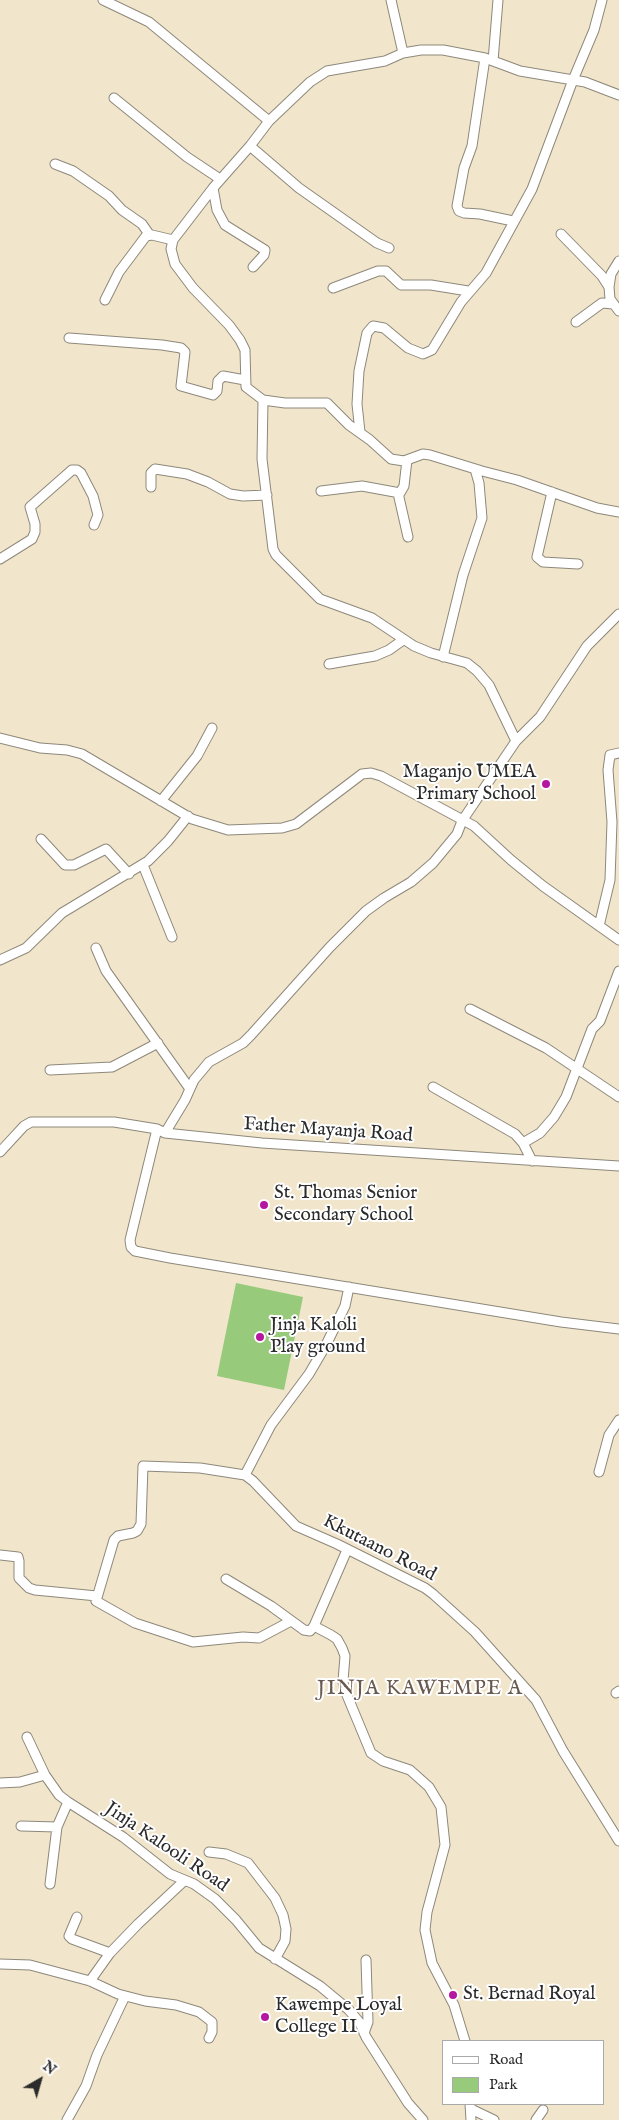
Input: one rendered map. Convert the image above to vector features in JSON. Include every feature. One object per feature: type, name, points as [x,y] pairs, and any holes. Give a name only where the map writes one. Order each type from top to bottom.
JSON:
[{"type":"street","points":[[103,0],[148,22],[269,121]]},
{"type":"street","points":[[391,0],[403,53]]},
{"type":"street","points":[[498,0],[489,60],[472,146],[464,168],[457,206],[459,211],[464,213],[480,214],[513,221]]},
{"type":"street","points":[[360,432],[357,404],[359,371],[366,333],[374,326],[384,328],[408,348],[423,354],[432,350],[468,291],[486,273],[539,174],[573,80],[594,30],[602,0]]},
{"type":"street","points":[[619,95],[598,86],[520,70],[489,60],[443,50],[421,50],[403,53],[385,61],[327,72],[310,82],[269,121],[250,146],[220,179],[173,240],[172,255],[181,274],[229,324],[245,350],[244,384],[248,390],[263,400],[285,403],[327,403],[349,425],[391,459],[407,460],[423,454],[430,455],[517,480],[597,508],[619,512]]},
{"type":"street","points":[[114,98],[187,156],[220,179]]},
{"type":"street","points":[[250,146],[299,188],[377,243],[389,248]]},
{"type":"street","points":[[55,164],[73,171],[109,196],[122,210],[142,224],[149,234],[173,240]]},
{"type":"street","points":[[213,188],[217,210],[225,225],[264,248],[264,255],[253,267]]},
{"type":"street","points":[[105,300],[119,272],[149,234]]},
{"type":"street","points":[[561,234],[602,276],[609,287],[616,307]]},
{"type":"street","points":[[609,287],[611,274],[619,261]]},
{"type":"street","points":[[333,288],[378,271],[386,271],[401,285],[431,285],[468,291]]},
{"type":"street","points":[[576,322],[602,303],[616,307]]},
{"type":"street","points":[[69,338],[162,344],[182,348],[185,352],[180,386],[213,395],[217,391],[218,381],[223,376],[245,380]]},
{"type":"street","points":[[263,400],[262,459],[273,549],[280,561],[320,599],[372,618],[414,646],[443,657],[459,660],[477,671],[489,685],[516,741]]},
{"type":"street","points":[[398,493],[404,486],[407,460]]},
{"type":"street","points":[[151,487],[151,473],[156,469],[187,474],[208,482],[230,494],[267,496]]},
{"type":"street","points":[[443,657],[460,584],[482,518],[479,483],[475,469]]},
{"type":"street","points":[[0,559],[32,539],[35,532],[35,524],[30,507],[72,470],[77,470],[80,473],[93,496],[98,515],[94,525]]},
{"type":"street","points":[[321,491],[362,486],[398,493]]},
{"type":"street","points":[[552,492],[537,557],[543,562],[578,564]]},
{"type":"street","points":[[398,493],[408,537]]},
{"type":"street","points":[[619,614],[587,646],[540,717],[516,741],[462,821],[457,834],[433,863],[411,882],[366,911],[330,947],[251,1036],[234,1049],[209,1062],[194,1080],[190,1090],[161,1131],[139,1198],[130,1240],[131,1246],[135,1251],[150,1255],[562,1322],[619,1329]]},
{"type":"street","points":[[330,664],[375,656],[389,650],[403,640]]},
{"type":"street","points":[[161,801],[197,756],[212,728]]},
{"type":"street","points":[[0,738],[40,748],[67,750],[82,754],[188,816],[209,825],[228,830],[282,828],[296,824],[362,774],[371,773],[381,776],[474,826],[530,876],[619,940]]},
{"type":"street","points":[[599,926],[610,880],[612,822],[608,770],[610,754],[619,753]]},
{"type":"street","points":[[0,960],[26,948],[62,913],[143,865],[168,841],[188,816]]},
{"type":"street","points":[[41,839],[65,865],[74,865],[106,849],[129,874]]},
{"type":"street","points":[[143,865],[172,937]]},
{"type":"street","points":[[96,948],[106,971],[190,1090]]},
{"type":"street","points":[[523,1143],[540,1132],[554,1117],[566,1097],[592,1029],[606,1009],[619,972]]},
{"type":"street","points":[[470,1009],[538,1043],[619,1097]]},
{"type":"street","points":[[50,1070],[112,1067],[158,1043]]},
{"type":"street","points":[[433,1087],[515,1134],[523,1143],[532,1161]]},
{"type":"street","name":"Father Mayanja Road","points":[[0,1152],[24,1126],[31,1122],[114,1122],[161,1131],[262,1143],[619,1166]]},
{"type":"street","points":[[291,1621],[259,1638],[243,1637],[193,1642],[128,1620],[99,1604],[96,1601],[96,1596],[114,1540],[118,1536],[133,1533],[141,1524],[143,1466],[200,1468],[245,1475],[271,1425],[309,1374],[326,1345],[342,1313],[348,1287]]},
{"type":"street","points":[[599,1472],[609,1435],[619,1420]]},
{"type":"street","name":"Kkutaano Road","points":[[245,1475],[296,1526],[425,1588],[444,1603],[488,1645],[536,1700],[563,1751],[619,1841]]},
{"type":"street","points":[[226,1579],[271,1606],[306,1631],[310,1631],[348,1550]]},
{"type":"street","points":[[0,1554],[18,1558],[20,1561],[19,1578],[29,1588],[96,1596]]},
{"type":"street","points":[[314,1626],[332,1635],[342,1648],[345,1656],[344,1688],[371,1753],[383,1761],[410,1770],[429,1787],[441,1807],[445,1845],[427,1912],[425,1930],[432,1963],[454,2005],[464,2040]]},
{"type":"street","name":"Jinja Kalooli Road","points":[[26,1737],[45,1776],[68,1802],[123,1837],[170,1874],[194,1884],[215,1899],[236,1920],[259,1948],[320,1986],[337,2000],[360,2023],[364,2033],[408,2103],[423,2120]]},
{"type":"street","points":[[0,1784],[20,1782],[45,1776]]},
{"type":"street","points":[[50,1884],[57,1827],[68,1802]]},
{"type":"street","points":[[21,1826],[57,1827]]},
{"type":"street","points":[[209,1852],[226,1854],[248,1863],[275,1898],[286,1928],[285,1941],[275,1959]]},
{"type":"street","points":[[90,1981],[110,1953],[184,1881]]},
{"type":"street","points":[[77,1917],[69,1936],[72,1939],[110,1953]]},
{"type":"street","points":[[364,2033],[368,2022],[366,1960]]},
{"type":"street","points":[[0,1964],[28,1965],[90,1981],[124,1996],[176,2005],[199,2012],[212,2022],[213,2027],[209,2038]]},
{"type":"street","points":[[68,2120],[86,2086],[97,2055],[124,1996]]},
{"type":"street","points":[[470,2106],[471,2120]]},
{"type":"street","points":[[470,2106],[494,2120]]},
{"type":"street","points":[[536,2120],[544,2110]]},
{"type":"green space","name":"Jinja Kaloli Play ground","points":[[236,1283],[303,1297],[284,1390],[217,1376]]},
{"type":"place","name":"Maganjo UMEA Primary School","points":[[546,784]]},
{"type":"place","name":"St. Thomas Senior Secondary School","points":[[264,1205]]},
{"type":"place","name":"Jinja Kaloli Play ground","points":[[260,1337]]},
{"type":"place","name":"St. Bernad Royal","points":[[453,1995]]},
{"type":"place","name":"Kawempe Loyal College II","points":[[265,2017]]},
{"type":"district","name":"JINJA KAWEMPE A","points":[[420,1690]]}]
